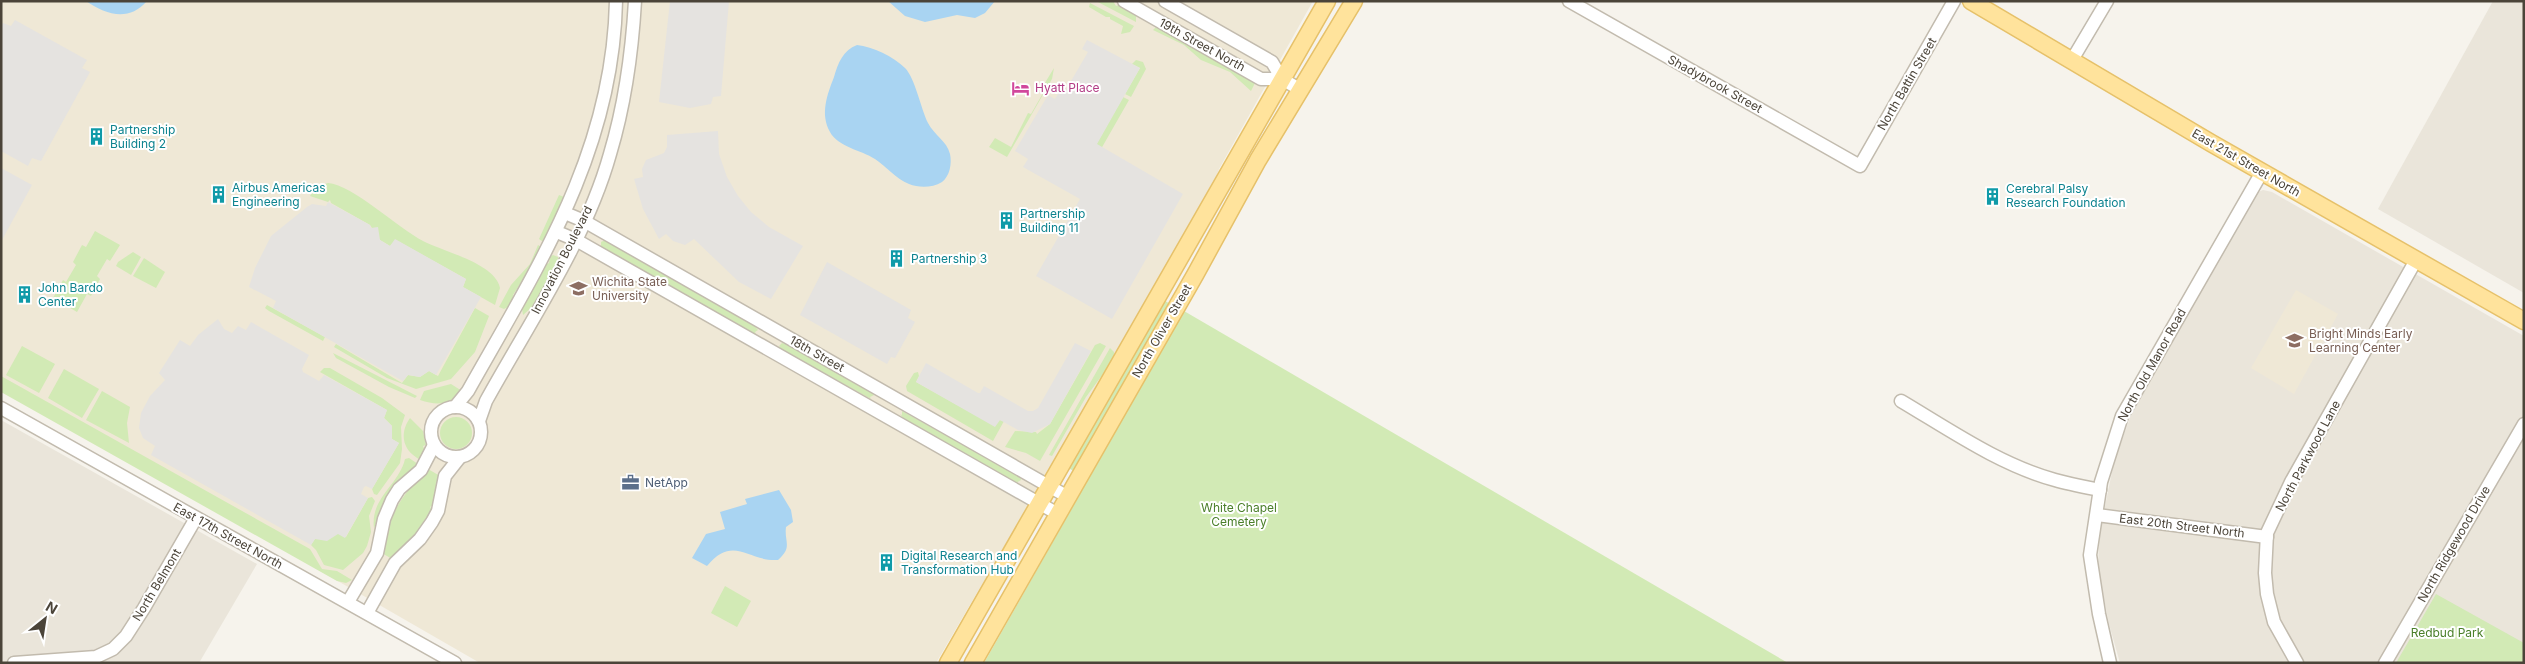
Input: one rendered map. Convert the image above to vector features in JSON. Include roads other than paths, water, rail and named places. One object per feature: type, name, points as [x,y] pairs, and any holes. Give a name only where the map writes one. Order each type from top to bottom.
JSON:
[{"type":"main road","name":"North Oliver Street","points":[[948,663],[1327,1]]},
{"type":"main road","name":"North Oliver Street","points":[[973,663],[1258,160],[1354,1]]},
{"type":"main road","name":"East 21st Street North","points":[[1971,1],[2262,172],[2524,321]]},
{"type":"street","name":"Innovation Boulevard","points":[[348,602],[376,553],[384,518],[392,500],[399,489],[421,470],[434,445],[430,430],[434,419],[443,410],[455,406],[468,391],[557,232],[590,152],[611,56],[616,1]]},
{"type":"street","name":"Innovation Boulevard","points":[[367,613],[395,563],[420,539],[432,522],[438,511],[446,476],[460,457],[474,450],[479,444],[481,429],[479,421],[486,401],[576,240],[610,155],[626,89],[633,45],[635,1]]},
{"type":"street","name":"19th Street North","points":[[1124,1],[1261,79],[1282,79]]},
{"type":"street","name":"19th Street North","points":[[1165,1],[1272,62],[1282,79],[1301,90]]},
{"type":"street","name":"Shadybrook Street","points":[[1569,1],[1860,166]]},
{"type":"street","name":"North Battin Street","points":[[1860,166],[1954,1]]},
{"type":"street","points":[[2072,60],[2107,1]]},
{"type":"street","name":"North Old Manor Road","points":[[2110,663],[2099,614],[2090,555],[2100,490],[2122,416],[2262,172]]},
{"type":"street","name":"18th Street","points":[[565,214],[584,221],[1068,497]]},
{"type":"street","name":"18th Street","points":[[557,232],[576,240],[1058,514]]},
{"type":"street","name":"North Parkwood Lane","points":[[2297,663],[2274,622],[2267,594],[2265,573],[2267,537],[2291,482],[2416,260]]},
{"type":"street","points":[[1901,401],[1977,446],[2016,466],[2054,480],[2100,490]]},
{"type":"street","points":[[455,406],[469,410],[479,421]]},
{"type":"street","name":"East 17th Street North","points":[[1,408],[455,663]]},
{"type":"street","name":"North Ridgewood Drive","points":[[2385,663],[2524,424]]},
{"type":"street","points":[[434,445],[448,456],[460,457]]},
{"type":"street","name":"East 20th Street North","points":[[2097,515],[2267,537]]},
{"type":"street","name":"North Belmont","points":[[14,663],[96,657],[113,649],[126,636],[144,608],[196,518]]},
{"type":"water","points":[[86,1],[147,1],[133,12],[117,14],[101,10]]},
{"type":"water","points":[[888,1],[995,1],[985,13],[975,18],[957,15],[925,22],[905,16]]},
{"type":"water","points":[[857,45],[889,56],[909,73],[928,123],[946,145],[950,154],[950,169],[942,182],[926,187],[909,184],[875,159],[844,145],[830,132],[825,118],[829,91],[842,58],[848,50]]},
{"type":"water","points":[[779,490],[791,510],[793,522],[786,527],[787,548],[778,560],[767,560],[733,551],[725,552],[707,566],[692,558],[706,534],[725,529],[720,512],[747,504],[745,499]]},
{"type":"place","name":"Hyatt Place","points":[[1021,88]]},
{"type":"place","name":"Partnership Building 2","points":[[96,137]]},
{"type":"place","name":"Airbus Americas Engineering","points":[[218,195]]},
{"type":"place","name":"Cerebral Palsy Research Foundation","points":[[1992,196]]},
{"type":"place","name":"Partnership Building 11","points":[[1006,221]]},
{"type":"place","name":"Partnership 3","points":[[897,259]]},
{"type":"place","name":"Wichita State University","points":[[578,289]]},
{"type":"place","name":"John Bardo Center","points":[[24,295]]},
{"type":"place","name":"Bright Minds Early Learning Center","points":[[2295,341]]},
{"type":"place","name":"NetApp","points":[[631,483]]},
{"type":"place","name":"Digital Research and Transformation Hub","points":[[887,563]]},
{"type":"park label","name":"White Chapel Cemetery","points":[[1239,515]]},
{"type":"park label","name":"Redbud Park","points":[[2447,633]]}]
